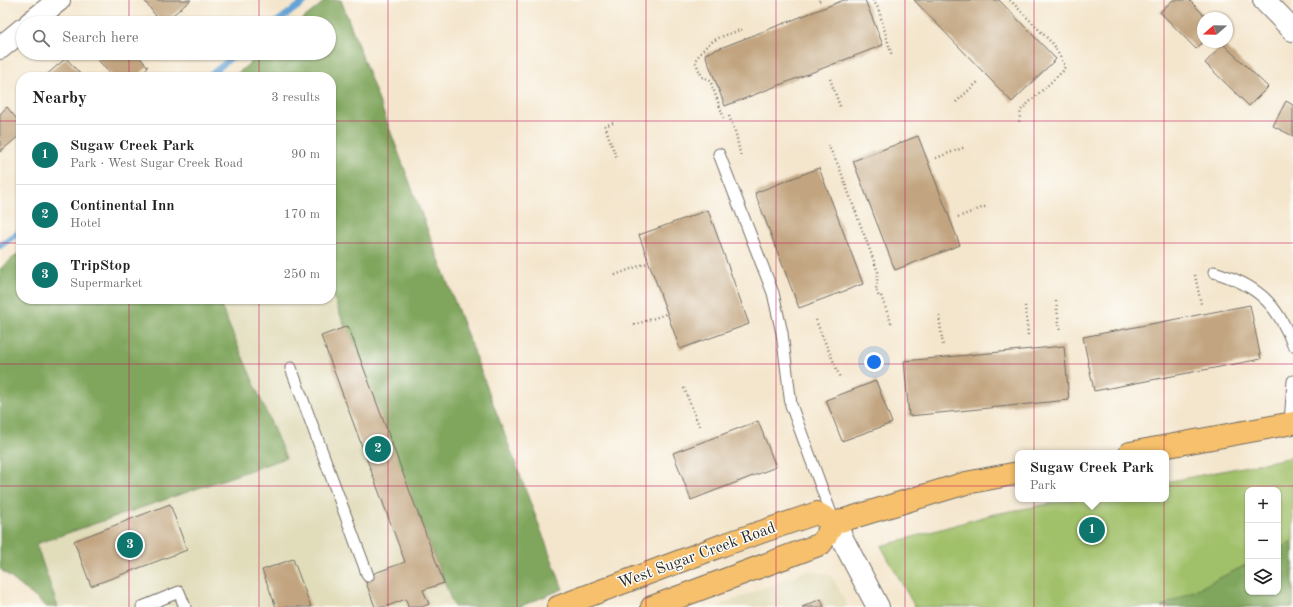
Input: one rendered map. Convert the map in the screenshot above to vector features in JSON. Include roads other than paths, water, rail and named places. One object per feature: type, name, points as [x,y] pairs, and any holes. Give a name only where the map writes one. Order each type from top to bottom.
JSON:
[{"type":"main road","points":[[1147,450],[1291,424]]},
{"type":"main road","points":[[834,523],[966,483],[1015,474]]},
{"type":"main road","name":"West Sugar Creek Road","points":[[558,607],[723,545],[817,513],[834,523],[821,544],[652,607]]},
{"type":"street","points":[[39,16],[59,0]]},
{"type":"street","points":[[1264,0],[1293,30]]},
{"type":"street","points":[[0,48],[16,35]]},
{"type":"street","points":[[834,523],[878,607]]},
{"type":"lane","points":[[719,154],[773,292],[782,333],[791,405],[834,523]]},
{"type":"lane","points":[[1214,272],[1243,283],[1275,308],[1293,344]]},
{"type":"lane","points":[[291,368],[368,576]]},
{"type":"lane","points":[[1291,424],[1293,381]]},
{"type":"lane","points":[[142,607],[179,592],[185,607]]},
{"type":"waterway","points":[[285,16],[307,0]]},
{"type":"waterway","points":[[214,72],[229,60]]},
{"type":"waterway","points":[[0,246],[16,235]]},
{"type":"place","name":"Continental Inn","points":[[378,449]]},
{"type":"place","name":"Sugaw Creek Park","points":[[1092,530]]},
{"type":"place","name":"TripStop","points":[[130,545]]}]
